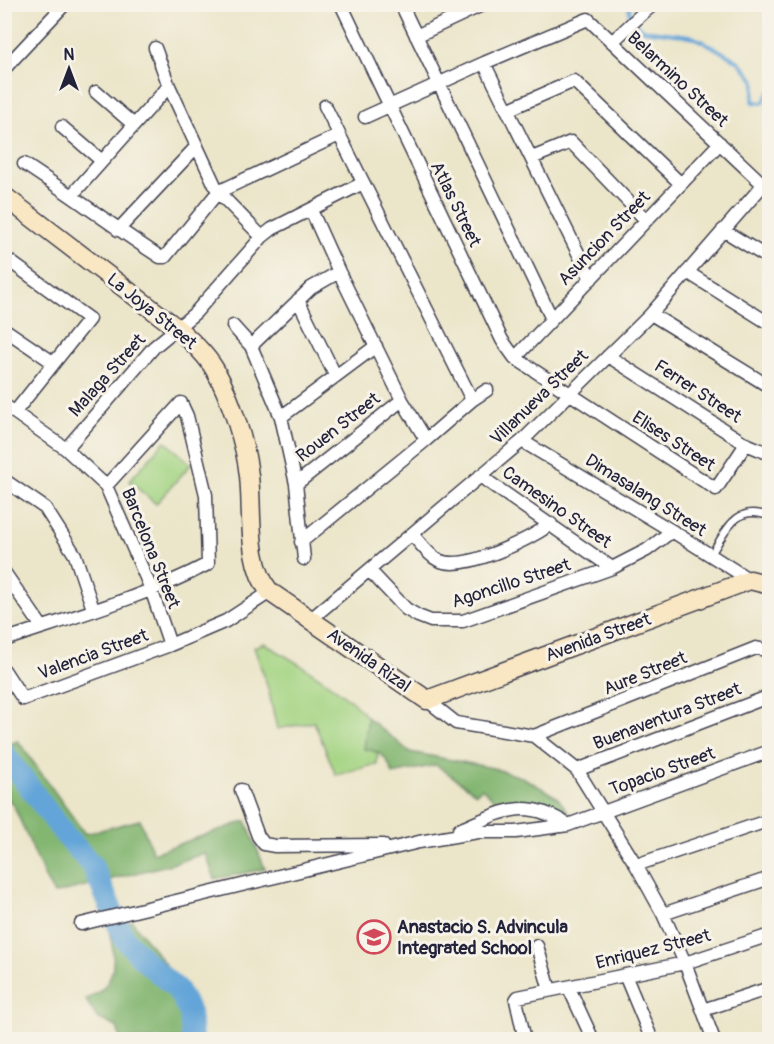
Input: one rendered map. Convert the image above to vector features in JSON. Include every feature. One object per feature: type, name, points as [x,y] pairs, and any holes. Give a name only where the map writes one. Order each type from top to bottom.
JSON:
[{"type":"street","points":[[4,69],[65,4]]},
{"type":"street","name":"Atlas Street","points":[[341,4],[502,340],[515,358],[568,394]]},
{"type":"street","points":[[401,4],[552,319]]},
{"type":"street","points":[[416,36],[484,4]]},
{"type":"street","points":[[612,42],[654,4]]},
{"type":"street","name":"Belarmino Street","points":[[365,117],[588,19],[767,184]]},
{"type":"street","points":[[155,48],[169,86],[218,192],[262,237]]},
{"type":"street","points":[[484,63],[591,279]]},
{"type":"street","points":[[507,110],[574,81],[681,184]]},
{"type":"street","points":[[72,195],[169,86]]},
{"type":"street","points":[[96,92],[134,125]]},
{"type":"street","points":[[325,106],[472,400]]},
{"type":"street","points":[[62,127],[102,161]]},
{"type":"street","points":[[24,164],[72,195],[118,230],[160,257],[165,257],[218,192],[339,135]]},
{"type":"street","points":[[532,158],[571,142],[646,220]]},
{"type":"street","name":"Asuncion Street","points":[[515,358],[720,143]]},
{"type":"street","points":[[118,230],[196,146]]},
{"type":"street","name":"Malaga Street","points":[[66,449],[154,347],[178,329],[203,304],[262,237],[272,229],[363,183]]},
{"type":"street","name":"Villanueva Street","points":[[311,619],[522,441],[651,314],[723,230],[767,184]]},
{"type":"street","name":"La Joya Street","points":[[4,196],[178,329],[204,354],[215,369],[235,419],[249,475],[252,536],[261,582],[270,592]]},
{"type":"street","points":[[311,210],[402,400],[426,440]]},
{"type":"street","points":[[723,230],[770,259]]},
{"type":"street","points":[[4,257],[89,319],[54,363],[10,408]]},
{"type":"street","points":[[250,346],[311,288],[339,272]]},
{"type":"street","points":[[687,272],[770,324]]},
{"type":"street","points":[[298,300],[335,375]]},
{"type":"street","points":[[651,314],[770,387]]},
{"type":"street","points":[[233,326],[250,346],[281,417],[296,484],[303,560]]},
{"type":"street","points":[[4,329],[54,363]]},
{"type":"street","points":[[281,417],[376,346]]},
{"type":"street","name":"Ferrer Street","points":[[608,356],[746,444],[770,454]]},
{"type":"street","points":[[301,542],[472,400],[488,390]]},
{"type":"street","name":"Elises Street","points":[[568,394],[716,489],[746,444]]},
{"type":"street","name":"Rouen Street","points":[[296,484],[402,400]]},
{"type":"street","points":[[4,640],[151,589],[208,564],[206,495],[187,416],[181,403],[106,486]]},
{"type":"street","name":"Barcelona Street","points":[[10,408],[66,449],[106,486],[151,589],[170,645]]},
{"type":"street","name":"Dimasalang Street","points":[[522,441],[750,580]]},
{"type":"street","name":"Camesino Street","points":[[480,477],[612,568]]},
{"type":"street","points":[[4,480],[45,508],[75,555],[93,609]]},
{"type":"street","points":[[412,534],[431,556],[441,562],[463,564],[531,538],[551,524]]},
{"type":"street","name":"Agoncillo Street","points":[[369,570],[406,609],[418,616],[446,623],[462,621],[612,568],[647,550],[672,531]]},
{"type":"street","points":[[4,572],[42,627]]},
{"type":"street","points":[[750,580],[770,585]]},
{"type":"street","name":"Avenida Street","points":[[427,700],[750,580]]},
{"type":"street","points":[[270,592],[311,619]]},
{"type":"street","name":"Valencia Street","points":[[4,670],[23,699],[170,645],[226,621],[270,592]]},
{"type":"street","name":"Avenida Rizal","points":[[311,619],[427,700]]},
{"type":"street","name":"Aure Street","points":[[534,736],[756,648],[770,651]]},
{"type":"street","name":"Buenaventura Street","points":[[577,770],[770,696]]},
{"type":"street","name":"Topacio Street","points":[[427,700],[456,723],[534,736],[577,770],[604,811],[770,751]]},
{"type":"street","points":[[242,790],[258,836],[264,844],[275,846],[378,846],[458,830],[509,809],[534,809],[568,825]]},
{"type":"street","points":[[81,924],[419,842],[478,832],[516,832],[568,825],[581,822],[604,811],[663,914],[685,963],[714,1040]]},
{"type":"street","points":[[636,865],[770,820]]},
{"type":"street","points":[[663,914],[770,878]]},
{"type":"street","name":"Enriquez Street","points":[[525,1040],[516,1000],[518,997],[685,963],[770,935]]},
{"type":"street","points":[[537,946],[550,990]]},
{"type":"street","points":[[625,975],[652,1040]]},
{"type":"street","points":[[568,988],[593,1040]]},
{"type":"street","points":[[703,1010],[770,988]]},
{"type":"lane","points":[[710,556],[731,523],[738,517],[748,512],[757,512],[770,517]]},
{"type":"green space","points":[[165,441],[191,464],[156,504],[129,481]]},
{"type":"green space","points":[[264,643],[332,686],[357,706],[368,718],[364,748],[378,750],[377,764],[336,775],[314,722],[277,729],[268,688],[254,647]]},
{"type":"green space","points":[[368,718],[410,752],[493,768],[524,778],[557,797],[574,819],[547,821],[538,802],[499,805],[482,788],[476,793],[436,765],[393,774],[383,756],[364,749]]},
{"type":"green space","points":[[18,741],[85,834],[140,820],[153,853],[246,821],[265,869],[215,879],[205,853],[54,894],[13,804],[5,798],[5,746]]},
{"type":"green space","points":[[132,921],[164,963],[186,987],[195,1003],[200,1019],[201,1039],[121,1039],[117,1027],[97,1018],[86,1000],[101,990],[111,974],[113,950],[108,926]]},
{"type":"waterway","points":[[629,4],[630,16],[643,30],[690,36],[739,62],[755,81],[753,102],[763,103],[770,91]]},
{"type":"waterway","points":[[4,753],[65,835],[92,865],[124,938],[145,961],[177,989],[190,1013],[192,1040]]},
{"type":"place","name":"Anastacio S. Advincula Integrated School","points":[[374,937]]}]
